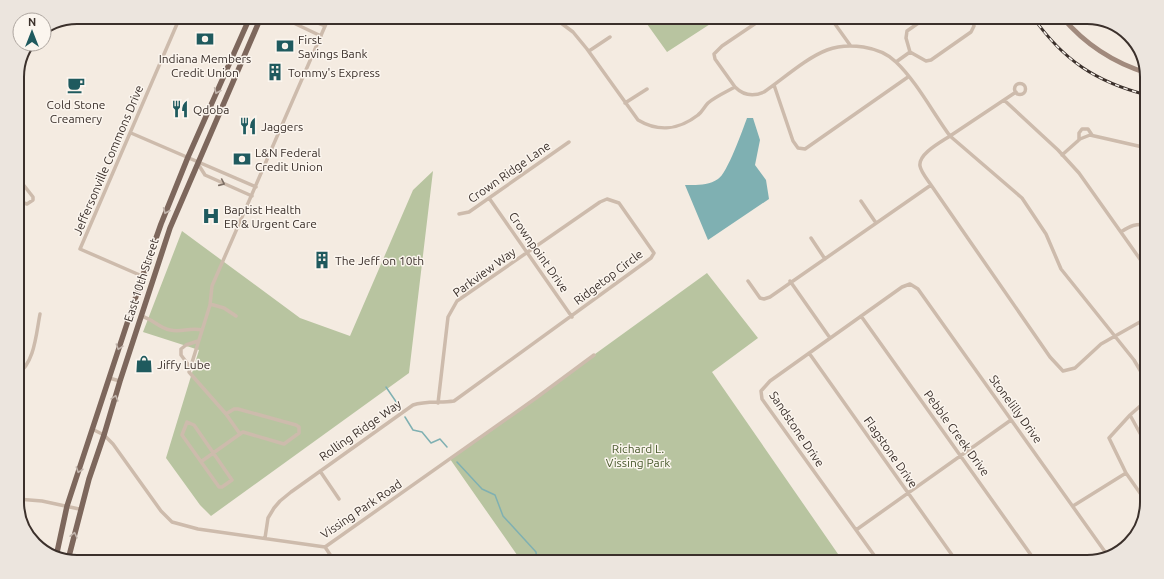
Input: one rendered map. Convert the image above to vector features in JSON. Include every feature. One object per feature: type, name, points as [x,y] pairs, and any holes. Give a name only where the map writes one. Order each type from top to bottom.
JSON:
[{"type":"main road","name":"East 10th Street","points":[[57,551],[68,506],[94,430],[142,276],[188,158],[247,24]]},
{"type":"main road","name":"East 10th Street","points":[[69,555],[79,509],[170,228],[258,24]]},
{"type":"main road","points":[[1070,24],[1099,51],[1139,70]]},
{"type":"street","name":"Jeffersonville Commons Drive","points":[[142,276],[80,249],[177,24]]},
{"type":"street","points":[[295,24],[321,36]]},
{"type":"street","points":[[240,434],[226,414],[189,372],[210,304],[212,286],[321,36],[325,26],[320,24]]},
{"type":"street","points":[[562,24],[573,32],[589,51],[638,120],[648,126],[658,129],[674,127],[689,121],[699,114],[709,103],[735,87]]},
{"type":"street","points":[[755,24],[722,46],[714,54],[715,59],[735,87],[744,95],[757,95],[774,85],[816,55],[828,50],[850,45],[883,53],[896,62],[950,136],[1022,198],[1046,234],[1061,269],[1113,336],[1134,360],[1140,370]]},
{"type":"street","points":[[835,24],[850,45]]},
{"type":"street","points":[[917,24],[907,31],[906,38],[910,52],[926,62],[971,32],[973,24]]},
{"type":"street","points":[[589,51],[610,37]]},
{"type":"street","points":[[896,62],[910,52]]},
{"type":"street","points":[[774,85],[792,141],[798,148],[805,149],[908,77]]},
{"type":"street","points":[[625,103],[647,89]]},
{"type":"street","points":[[1016,92],[923,156],[920,161],[920,167],[1050,357],[1063,371],[1075,368],[1113,336],[1140,322]]},
{"type":"street","points":[[1004,100],[1062,155],[1086,182],[1140,259]]},
{"type":"street","points":[[1079,140],[1079,133],[1082,129],[1089,130],[1092,135]]},
{"type":"street","points":[[131,133],[256,187]]},
{"type":"street","points":[[1062,155],[1079,140],[1092,135],[1140,146]]},
{"type":"street","name":"Crown Ridge Lane","points":[[459,214],[469,212],[569,142]]},
{"type":"street","points":[[198,163],[205,175],[252,196]]},
{"type":"street","points":[[748,281],[760,298],[764,299],[770,297],[790,281],[825,259],[931,185]]},
{"type":"street","points":[[24,186],[33,197],[33,200],[27,204],[24,203]]},
{"type":"street","name":"Crownpoint Drive","points":[[489,198],[572,316]]},
{"type":"street","name":"Ridgetop Circle","points":[[528,253],[600,202],[607,199],[614,201],[624,209],[654,253],[651,258],[572,316]]},
{"type":"street","points":[[861,201],[876,223]]},
{"type":"street","points":[[1120,232],[1134,225],[1140,225]]},
{"type":"street","points":[[811,238],[825,259]]},
{"type":"street","name":"Parkview Way","points":[[438,403],[448,317],[457,301],[528,253]]},
{"type":"street","points":[[790,281],[830,338]]},
{"type":"street","name":"Stonelilly Drive","points":[[902,287],[910,284],[918,289],[1105,552]]},
{"type":"street","name":"Sandstone Drive","points":[[874,555],[761,395],[763,386],[902,287]]},
{"type":"street","points":[[210,304],[224,308],[236,316]]},
{"type":"street","points":[[24,370],[30,360],[40,314]]},
{"type":"street","points":[[141,316],[150,318],[171,330],[195,328],[202,330]]},
{"type":"street","name":"Rolling Ridge Way","points":[[265,538],[268,518],[274,508],[291,492],[320,471],[413,405],[420,403],[454,401],[572,316]]},
{"type":"street","name":"Pebble Creek Drive","points":[[861,316],[1031,555]]},
{"type":"street","points":[[190,367],[181,355],[182,349],[186,345],[198,341]]},
{"type":"street","name":"Flagstone Drive","points":[[809,353],[952,555]]},
{"type":"street","name":"Vissing Park Road","points":[[94,430],[104,435],[113,444],[161,511],[172,522],[198,529],[325,547],[536,398],[594,355]]},
{"type":"street","points":[[109,378],[120,381]]},
{"type":"street","points":[[1140,406],[1109,438],[1126,473],[1140,493]]},
{"type":"street","points":[[202,461],[243,432],[284,444],[299,433],[299,427],[296,425],[238,409],[234,409],[226,414]]},
{"type":"street","points":[[1130,415],[1140,433]]},
{"type":"street","points":[[856,530],[1011,420]]},
{"type":"street","points":[[187,422],[194,424],[232,480],[222,487],[219,487],[202,461],[182,435],[187,422]]},
{"type":"street","points":[[320,471],[340,499]]},
{"type":"street","points":[[1073,506],[1126,473]]},
{"type":"street","points":[[24,500],[42,501],[79,509]]},
{"type":"street","points":[[325,547],[330,555]]},
{"type":"green space","points":[[647,24],[710,24],[667,52]]},
{"type":"green space","points":[[433,171],[409,373],[211,516],[200,505],[166,458],[199,350],[143,332],[182,231],[300,318],[350,336],[413,190]]},
{"type":"green space","name":"Richard L. Vissing Park","points":[[707,273],[758,338],[712,372],[838,554],[517,555],[450,459]]},
{"type":"water","points":[[747,118],[753,118],[760,140],[755,165],[766,180],[769,199],[708,240],[685,185],[706,184],[718,179],[722,175],[734,151]]},
{"type":"waterway","points":[[386,387],[399,406]]},
{"type":"waterway","points":[[405,417],[413,430],[422,432],[431,443],[440,439],[447,447]]},
{"type":"waterway","points":[[457,462],[482,489],[495,495],[503,516],[536,552],[536,555]]},
{"type":"railway","points":[[1038,24],[1056,46],[1082,67],[1096,76],[1140,93]]},
{"type":"place","name":"Indiana Members Credit Union","points":[[205,39]]},
{"type":"place","name":"First Savings Bank","points":[[285,46]]},
{"type":"place","name":"Tommy's Express","points":[[275,72]]},
{"type":"place","name":"Cold Stone Creamery","points":[[76,85]]},
{"type":"place","name":"Qdoba","points":[[180,109]]},
{"type":"place","name":"Jaggers","points":[[248,126]]},
{"type":"place","name":"L&N Federal Credit Union","points":[[242,159]]},
{"type":"place","name":"Baptist Health ER & Urgent Care","points":[[211,216]]},
{"type":"place","name":"The Jeff on 10th","points":[[322,260]]},
{"type":"place","name":"Jiffy Lube","points":[[144,364]]}]
